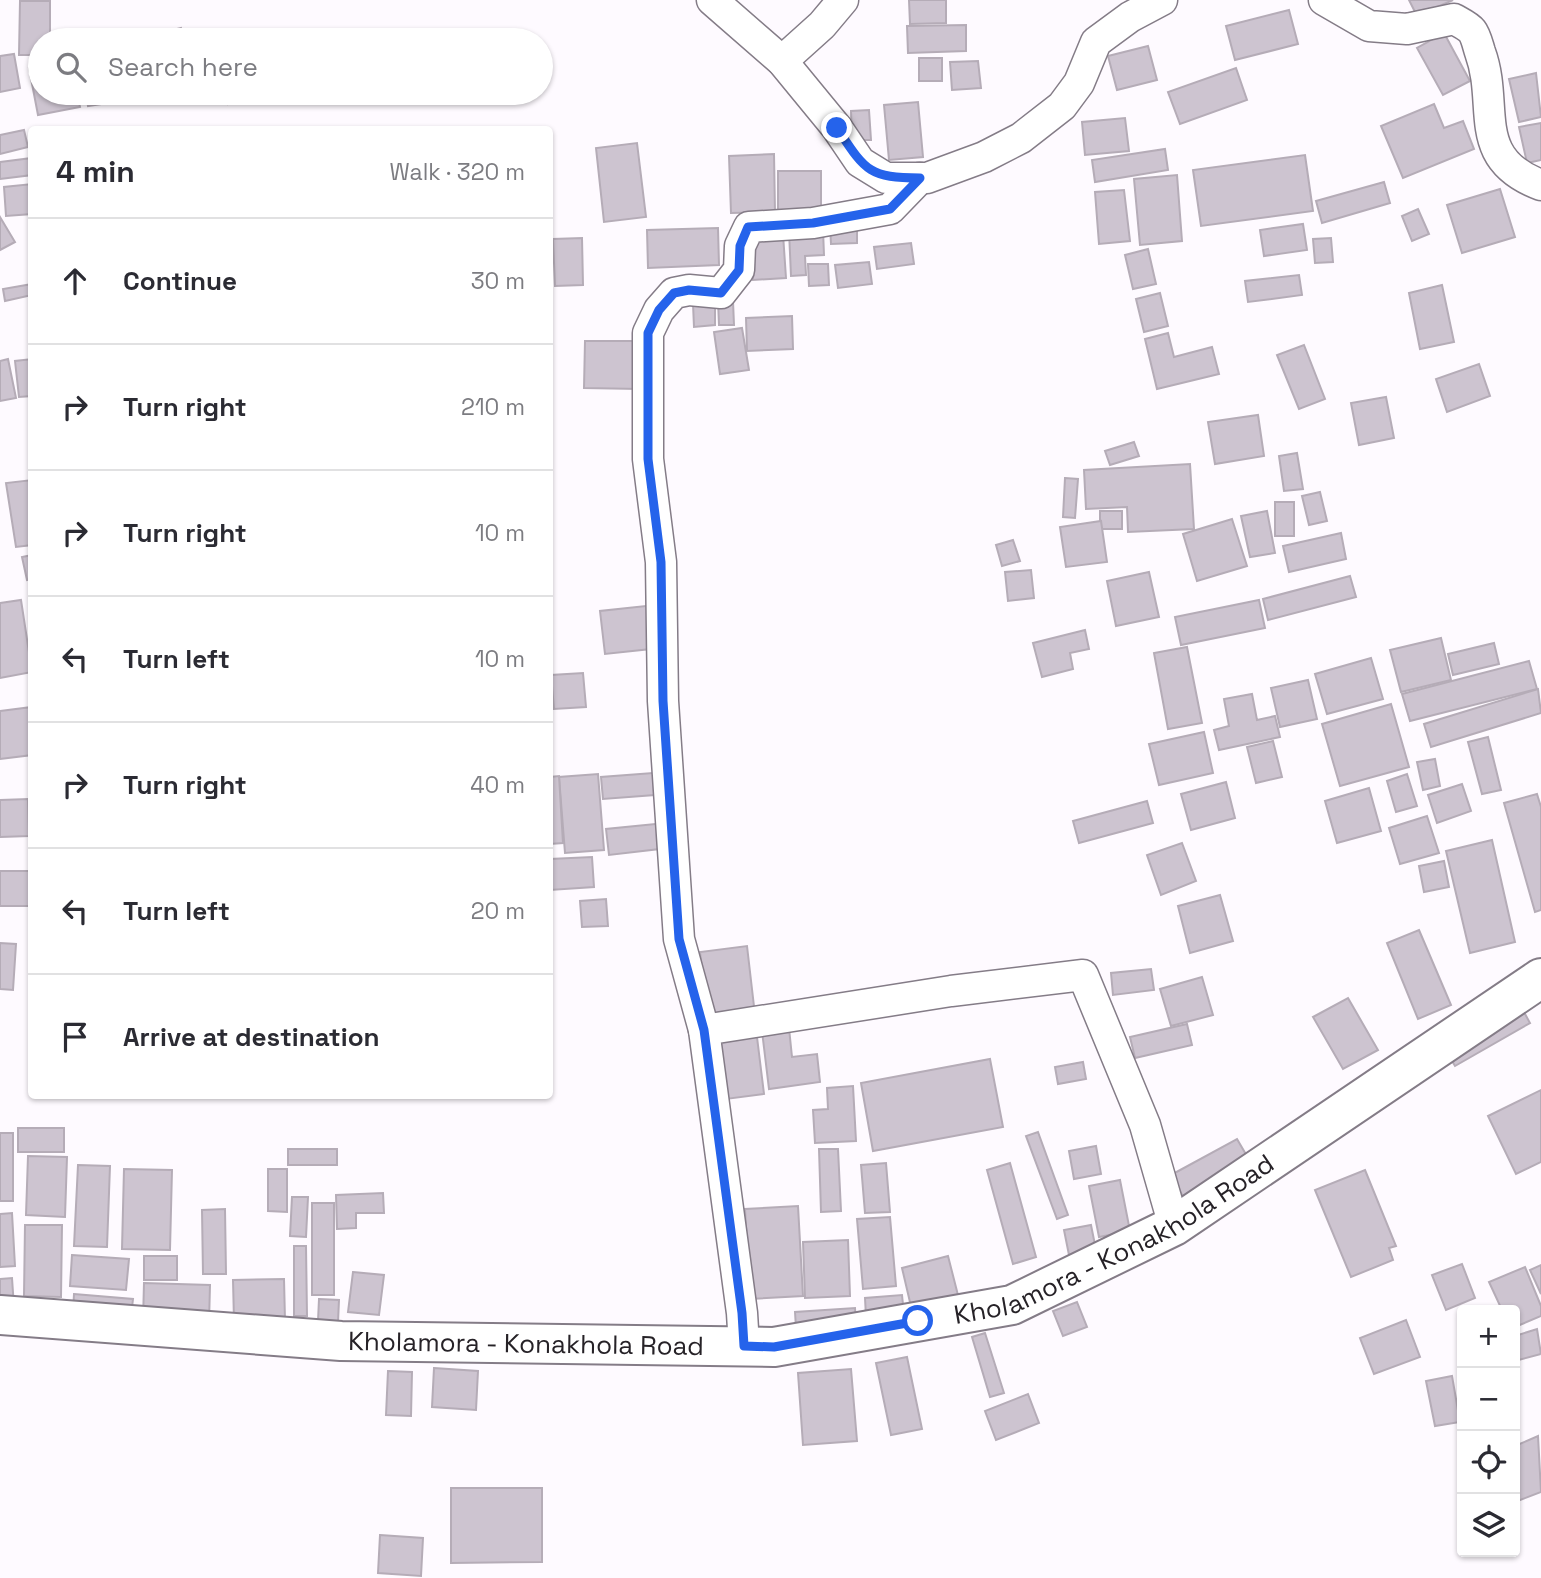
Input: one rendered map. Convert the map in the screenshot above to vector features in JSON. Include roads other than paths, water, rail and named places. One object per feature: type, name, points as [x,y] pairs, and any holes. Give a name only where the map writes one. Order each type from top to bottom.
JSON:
[{"type":"main road","name":"Kholamora - Konakhola Road","points":[[0,1315],[341,1341],[774,1347],[1012,1305],[1174,1226],[1541,978]]},
{"type":"street","points":[[712,0],[782,61],[837,128],[860,162],[886,178],[920,178],[984,157],[1042,122],[1062,106],[1079,83],[1096,42],[1162,0]]},
{"type":"street","points":[[782,61],[822,25],[843,0]]},
{"type":"street","points":[[1324,0],[1369,26],[1408,29],[1454,19],[1472,31],[1483,59],[1490,134],[1503,162],[1520,177],[1541,185]]},
{"type":"street","points":[[744,1346],[742,1313],[704,1030],[679,939],[663,701],[661,562],[648,459],[648,333],[659,310],[674,293],[689,290],[721,293],[739,270],[740,246],[748,227],[813,223],[890,209],[920,178]]},
{"type":"street","points":[[704,1030],[951,991],[1083,975],[1145,1125],[1174,1226]]}]
